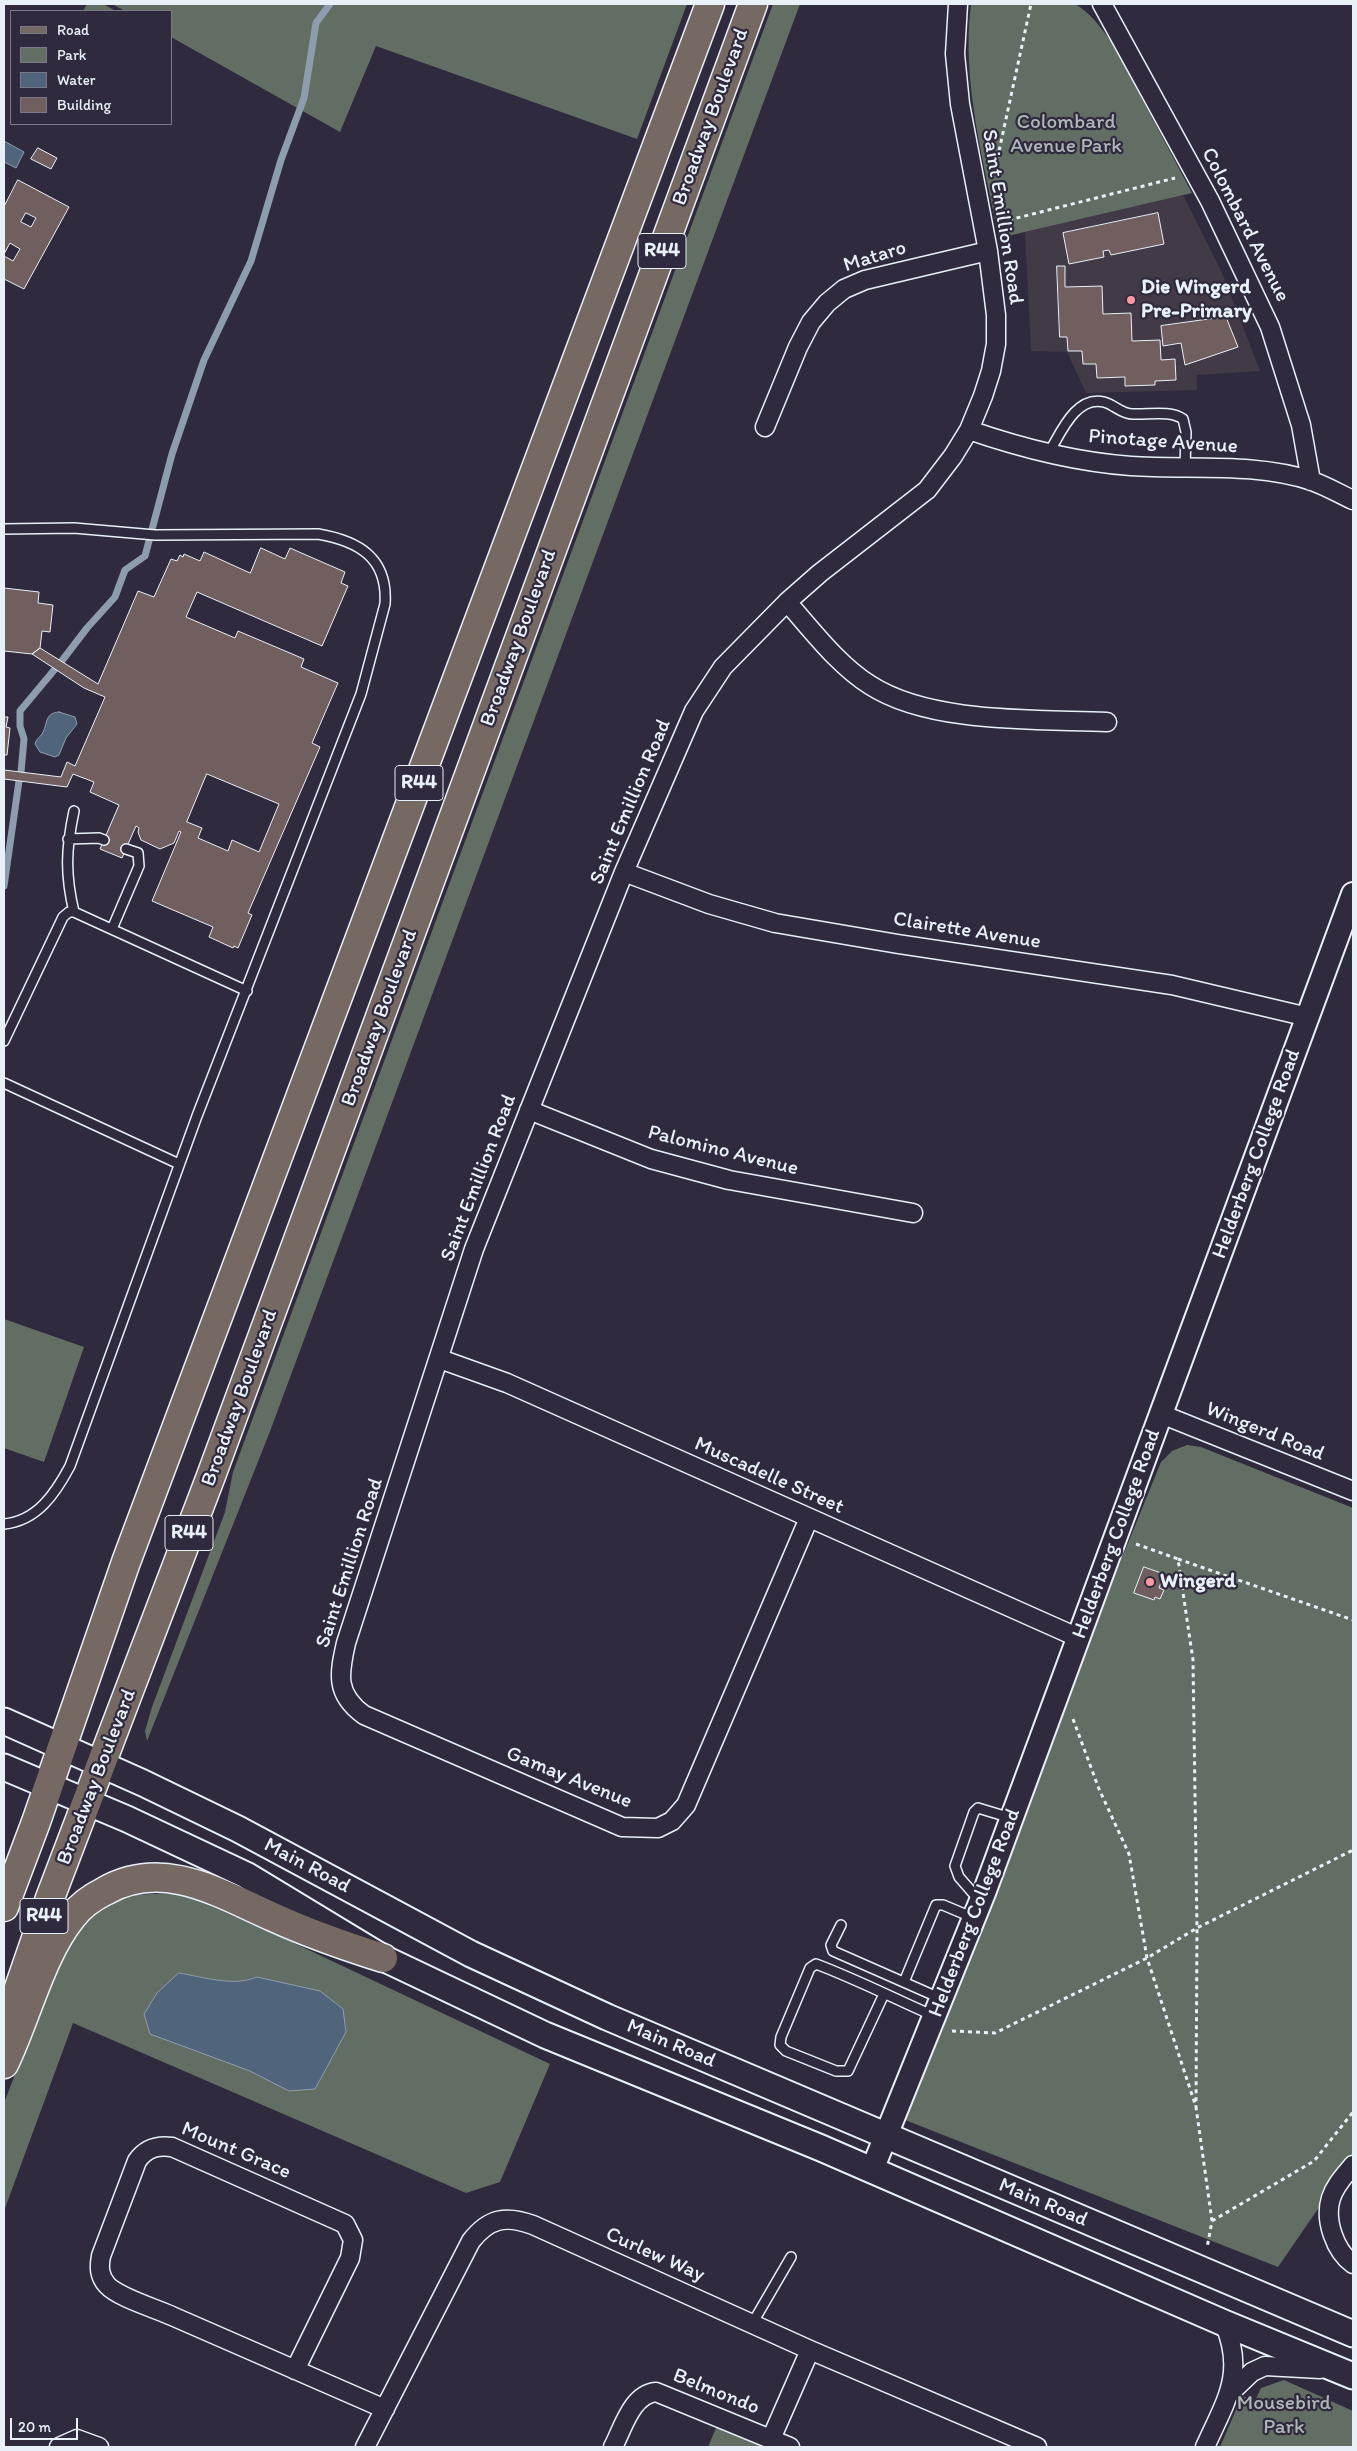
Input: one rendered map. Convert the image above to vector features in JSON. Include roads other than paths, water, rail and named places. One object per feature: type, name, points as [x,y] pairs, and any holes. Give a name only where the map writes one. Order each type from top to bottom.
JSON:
[{"type":"main road","name":"Broadway Boulevard","points":[[4,1907],[49,1786],[126,1562],[710,4]]},
{"type":"main road","name":"Broadway Boulevard","points":[[4,2031],[101,1764],[215,1466],[753,4]]},
{"type":"main road","name":"Main Road","points":[[4,1721],[101,1764],[238,1829],[471,1954],[607,2017],[1353,2334]]},
{"type":"main road","name":"Main Road","points":[[4,1767],[87,1802],[246,1875],[383,1958],[545,2035],[872,2170],[1224,2324],[1347,2374]]},
{"type":"main road","points":[[4,2064],[45,1965],[60,1935],[73,1915],[101,1893],[115,1885],[138,1878],[164,1877],[182,1879],[218,1891],[335,1943],[383,1958]]},
{"type":"street","name":"Saint Emillion Road","points":[[344,1695],[341,1666],[346,1642],[440,1359],[474,1249],[624,872],[694,711],[723,666],[787,602],[820,572],[927,490],[953,456],[969,430],[991,371],[996,344],[994,288],[960,104],[955,54],[958,4]]},
{"type":"street","name":"Colombard Avenue","points":[[1102,4],[1194,173],[1270,327],[1300,425],[1311,481]]},
{"type":"street","name":"Mataro","points":[[766,427],[798,347],[811,322],[827,303],[844,289],[865,280],[988,251]]},
{"type":"street","name":"Pinotage Avenue","points":[[969,430],[1012,445],[1048,454],[1130,466],[1237,469],[1274,473],[1311,481],[1353,500]]},
{"type":"street","points":[[787,602],[835,655],[869,685],[900,700],[918,706],[957,713],[1107,722]]},
{"type":"street","name":"Clairette Avenue","points":[[624,872],[708,904],[775,923],[1172,985],[1308,1017]]},
{"type":"street","name":"Helderberg College Road","points":[[872,2170],[1012,1819],[1353,894]]},
{"type":"street","name":"Palomino Avenue","points":[[529,1110],[651,1159],[729,1180],[913,1213]]},
{"type":"street","name":"Muscadelle Street","points":[[440,1359],[507,1383],[1079,1638]]},
{"type":"street","name":"Wingerd Road","points":[[1161,1414],[1353,1491]]},
{"type":"street","name":"Gamay Avenue","points":[[344,1695],[364,1715],[592,1815],[622,1827],[658,1828],[672,1821],[686,1805],[809,1518]]},
{"type":"street","name":"Mount Grace","points":[[295,2370],[350,2258],[352,2240],[345,2224],[172,2146],[156,2146],[145,2152],[137,2161],[101,2256],[100,2271],[107,2285],[119,2293],[295,2370],[385,2408]]},
{"type":"street","points":[[1353,2165],[1335,2191],[1329,2210],[1330,2225],[1337,2246],[1353,2264]]},
{"type":"street","name":"Curlew Way","points":[[365,2447],[471,2240],[483,2227],[497,2219],[508,2218],[532,2225],[810,2350],[1037,2447]]},
{"type":"street","points":[[1205,2447],[1229,2394],[1235,2355],[1224,2324]]},
{"type":"street","name":"Belmondo","points":[[771,2439],[810,2350]]},
{"type":"street","points":[[1229,2394],[1252,2372],[1265,2366],[1347,2374]]},
{"type":"street","name":"Belmondo","points":[[614,2447],[636,2402],[642,2396],[656,2392],[665,2394],[790,2447]]},
{"type":"street","points":[[59,2447],[77,2439],[99,2447]]},
{"type":"lane","points":[[1048,454],[1074,413],[1085,404],[1099,401],[1106,402],[1126,414],[1172,414],[1183,419],[1186,432],[1186,468]]},
{"type":"lane","points":[[4,529],[74,528],[155,535],[318,534],[341,538],[363,550],[376,562],[383,575],[386,588],[385,604],[361,694],[179,1164],[70,1466],[53,1495],[40,1510],[26,1518],[4,1524]]},
{"type":"lane","points":[[74,811],[68,839],[67,863],[74,912]]},
{"type":"lane","points":[[68,839],[99,838],[104,840]]},
{"type":"lane","points":[[112,928],[139,866],[138,853],[126,849]]},
{"type":"lane","points":[[4,1041],[63,917],[69,912],[74,912],[112,928],[247,991]]},
{"type":"lane","points":[[4,1083],[179,1164]]},
{"type":"lane","points":[[977,1910],[956,1869],[956,1863],[974,1812],[978,1808],[1012,1819]]},
{"type":"lane","points":[[904,1982],[936,1905],[977,1910]]},
{"type":"lane","points":[[841,1925],[831,1946],[834,1951],[904,1982],[935,2015]]},
{"type":"lane","points":[[884,1994],[848,2071],[836,2072],[786,2051],[780,2045],[781,2037],[812,1965],[818,1965],[935,2015]]},
{"type":"lane","points":[[752,2324],[791,2257]]},
{"type":"water","points":[[4,141],[24,152],[16,168],[4,162]]},
{"type":"water","points":[[59,712],[75,717],[77,724],[66,738],[59,755],[55,757],[40,752],[35,744],[51,714]]},
{"type":"water","points":[[179,1973],[228,1981],[248,1980],[257,1977],[320,1991],[343,2009],[346,2032],[315,2089],[289,2091],[250,2071],[150,2034],[144,2014],[157,1993]]},
{"type":"waterway","points":[[61,662],[87,628],[115,597],[125,570],[145,556],[172,454],[204,360],[251,261],[281,160],[304,98],[316,23],[330,4]]},
{"type":"waterway","points":[[21,772],[24,739],[20,726],[20,711],[55,669]]},
{"type":"waterway","points":[[4,886],[19,781]]},
{"type":"place","name":"Die Wingerd Pre-Primary","points":[[1131,300]]},
{"type":"place","name":"Wingerd","points":[[1150,1582]]},
{"type":"park label","name":"Colombard Avenue Park","points":[[1066,135]]},
{"type":"park label","name":"Mousebird Park","points":[[1284,2416]]}]
